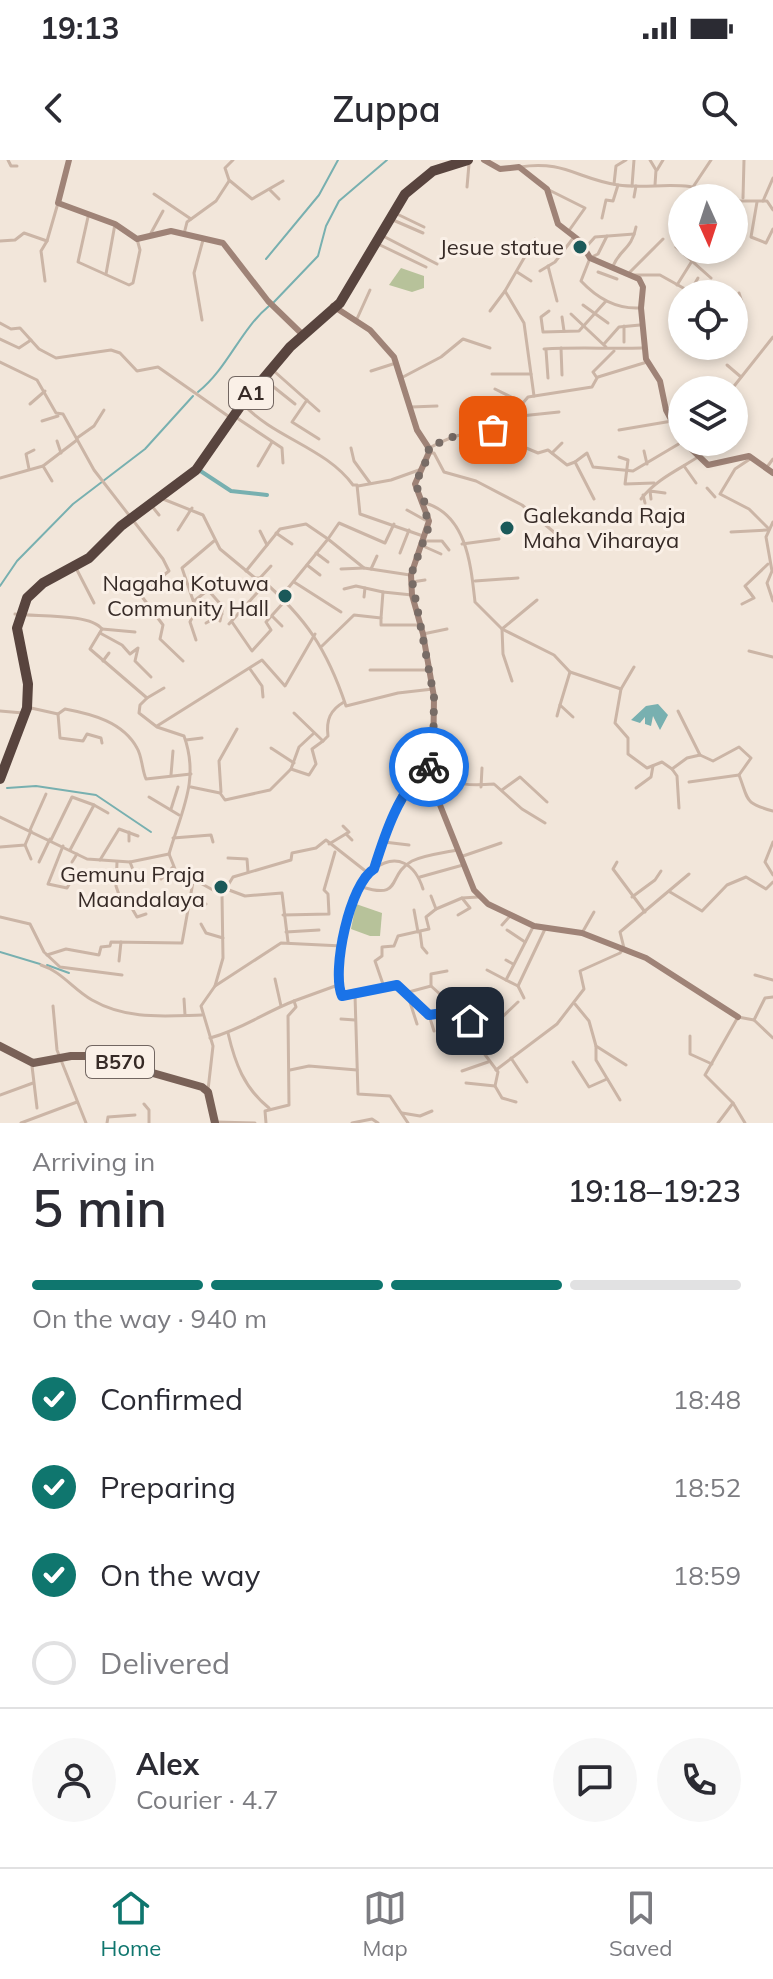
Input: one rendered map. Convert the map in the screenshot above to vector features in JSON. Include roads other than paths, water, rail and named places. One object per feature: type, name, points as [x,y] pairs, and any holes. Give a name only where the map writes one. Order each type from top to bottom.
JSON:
[{"type":"highway","name":"A1","points":[[334,307],[402,193],[425,171],[452,160]]},
{"type":"highway","name":"A1","points":[[17,614],[35,589],[75,566],[205,457],[263,378],[302,334],[334,307],[392,215],[422,178],[441,167],[468,160]]},
{"type":"highway","name":"A1","points":[[232,417],[302,334]]},
{"type":"highway","name":"A1","points":[[17,614],[24,597],[37,583],[85,557],[131,517],[161,496]]},
{"type":"highway","points":[[0,779],[25,711],[28,684],[17,638],[17,614]]},
{"type":"highway","points":[[0,771],[25,711]]},
{"type":"main road","points":[[0,1046],[33,1063]]},
{"type":"main road","name":"B570","points":[[33,1063],[84,1055],[125,1063],[202,1087],[208,1092]]},
{"type":"main road","points":[[208,1092],[214,1122]]},
{"type":"street","points":[[8,160],[11,166],[17,166]]},
{"type":"street","points":[[45,281],[41,251],[47,241],[69,160]]},
{"type":"street","points":[[233,160],[225,168],[229,180],[254,200],[283,181]]},
{"type":"street","points":[[467,187],[468,160]]},
{"type":"street","points":[[484,160],[500,169],[551,164],[616,184],[668,186]]},
{"type":"street","points":[[602,218],[606,200],[613,201],[616,166],[626,160]]},
{"type":"street","points":[[634,160],[634,197]]},
{"type":"street","points":[[650,160],[656,170]]},
{"type":"street","points":[[655,185],[656,170],[663,160]]},
{"type":"street","points":[[695,184],[711,160]]},
{"type":"street","points":[[743,184],[744,160]]},
{"type":"street","points":[[519,167],[547,189],[585,208],[571,235],[548,266],[540,271]]},
{"type":"street","points":[[765,201],[773,178]]},
{"type":"street","points":[[184,234],[191,219],[216,201],[229,180]]},
{"type":"street","points":[[547,189],[553,200],[556,220],[586,247],[590,258],[581,281],[606,301],[624,308],[641,308]]},
{"type":"street","points":[[270,190],[279,199]]},
{"type":"street","points":[[154,194],[191,219]]},
{"type":"street","points":[[748,199],[757,202],[773,198]]},
{"type":"street","points":[[765,201],[773,210]]},
{"type":"street","points":[[757,202],[751,237],[766,243],[773,229]]},
{"type":"street","points":[[58,203],[115,224],[137,239],[140,250],[131,284],[78,262],[88,215]]},
{"type":"street","points":[[149,236],[163,211]]},
{"type":"street","points":[[392,215],[424,227]]},
{"type":"street","points":[[392,215],[423,233]]},
{"type":"street","points":[[106,274],[115,224]]},
{"type":"street","points":[[608,276],[618,255],[630,246],[636,227]]},
{"type":"street","points":[[137,239],[163,231],[224,244],[268,301],[302,334]]},
{"type":"street","points":[[0,241],[15,240],[24,233],[47,241]]},
{"type":"street","points":[[586,247],[595,237],[634,234]]},
{"type":"street","points":[[590,258],[598,254],[607,236]]},
{"type":"street","points":[[377,238],[437,264]]},
{"type":"street","points":[[377,238],[426,267]]},
{"type":"street","points":[[490,311],[535,239]]},
{"type":"street","points":[[632,274],[663,239]]},
{"type":"street","points":[[202,320],[194,273],[203,240]]},
{"type":"street","points":[[590,258],[632,274],[660,275],[668,280]]},
{"type":"street","points":[[695,264],[711,278]]},
{"type":"street","points":[[548,266],[557,301]]},
{"type":"street","points":[[517,272],[531,281]]},
{"type":"street","points":[[598,272],[617,279]]},
{"type":"street","points":[[632,274],[643,287],[641,308],[647,362],[660,381],[668,408]]},
{"type":"street","points":[[356,321],[370,290]]},
{"type":"street","points":[[505,291],[524,323],[534,396]]},
{"type":"street","points":[[549,311],[541,317],[543,332],[585,328],[606,301]]},
{"type":"street","points":[[583,305],[608,323]]},
{"type":"street","points":[[334,307],[381,342],[396,363],[420,438],[434,453],[444,472],[476,481],[522,505],[562,539]]},
{"type":"street","points":[[571,314],[614,351],[645,348]]},
{"type":"street","points":[[562,317],[564,331]]},
{"type":"street","points":[[0,323],[11,329],[20,328],[56,358],[111,350],[120,353],[137,371],[158,367],[273,441],[282,448],[283,463]]},
{"type":"street","points":[[605,346],[615,329],[644,325]]},
{"type":"street","points":[[624,326],[624,342]]},
{"type":"street","points":[[742,376],[773,337]]},
{"type":"street","points":[[0,339],[19,348],[31,340]]},
{"type":"street","points":[[400,379],[441,357],[463,339],[490,348]]},
{"type":"street","points":[[548,378],[545,349],[605,346]]},
{"type":"street","points":[[561,348],[562,375]]},
{"type":"street","points":[[597,378],[593,372],[614,351]]},
{"type":"street","points":[[0,362],[26,372],[45,391],[58,416]]},
{"type":"street","points":[[481,436],[511,417],[534,396],[592,387],[597,378],[647,362]]},
{"type":"street","points":[[371,371],[396,363]]},
{"type":"street","points":[[727,365],[740,376]]},
{"type":"street","points":[[272,370],[319,411]]},
{"type":"street","points":[[492,374],[531,374]]},
{"type":"street","points":[[263,378],[295,404]]},
{"type":"street","points":[[495,389],[523,403]]},
{"type":"street","points":[[30,404],[45,391]]},
{"type":"street","points":[[307,400],[292,422],[319,439]]},
{"type":"street","points":[[243,403],[265,424],[309,449],[358,486],[360,514],[409,530],[441,554]]},
{"type":"street","points":[[411,407],[437,406]]},
{"type":"street","points":[[0,478],[43,466],[94,426],[104,410]]},
{"type":"street","points":[[511,417],[559,412]]},
{"type":"street","points":[[463,413],[493,430]]},
{"type":"street","points":[[42,421],[63,414],[100,478],[169,569],[140,594],[163,625],[160,639],[183,661]]},
{"type":"street","points":[[619,430],[668,423]]},
{"type":"street","points":[[478,897],[440,805],[433,764],[433,689],[411,578],[429,521],[425,503],[416,490],[419,470],[429,450],[449,436],[465,433],[500,437],[538,453],[548,450],[567,465],[587,453],[593,467],[626,473],[668,451]]},
{"type":"street","points":[[57,441],[61,453]]},
{"type":"street","points":[[258,466],[273,441]]},
{"type":"street","points":[[552,453],[562,443]]},
{"type":"street","points":[[351,448],[354,461],[370,483]]},
{"type":"street","points":[[29,469],[26,454],[34,450]]},
{"type":"street","points":[[644,451],[647,464]]},
{"type":"street","points":[[696,456],[711,466],[737,456],[752,457],[770,470],[773,459]]},
{"type":"street","points":[[619,457],[628,460],[625,484],[654,483],[702,456]]},
{"type":"street","points":[[707,488],[713,499],[720,494],[735,469],[752,457]]},
{"type":"street","points":[[575,462],[594,499]]},
{"type":"street","points":[[43,466],[52,481]]},
{"type":"street","points":[[684,466],[696,483]]},
{"type":"street","points":[[358,486],[419,470]]},
{"type":"street","points":[[643,499],[654,483]]},
{"type":"street","points":[[650,491],[665,493]]},
{"type":"street","points":[[650,491],[651,499]]},
{"type":"street","points":[[720,494],[749,509],[768,529]]},
{"type":"street","points":[[161,496],[192,508],[207,519],[214,541],[246,571],[266,583],[315,634],[335,670],[346,706],[398,693],[433,689]]},
{"type":"street","points":[[425,503],[454,520],[475,581],[475,602],[502,629],[545,649],[570,672],[621,689]]},
{"type":"street","points":[[151,505],[159,515]]},
{"type":"street","points":[[178,530],[192,508]]},
{"type":"street","points":[[407,510],[429,521]]},
{"type":"street","points":[[773,522],[768,529],[768,564],[772,571],[767,583],[773,601]]},
{"type":"street","points":[[280,598],[339,523],[385,543],[394,524]]},
{"type":"street","points":[[246,571],[276,533],[306,524],[364,568]]},
{"type":"street","points":[[731,532],[768,529]]},
{"type":"street","points":[[400,553],[409,530]]},
{"type":"street","points":[[260,531],[267,545]]},
{"type":"street","points":[[276,533],[292,544]]},
{"type":"street","points":[[462,544],[499,539]]},
{"type":"street","points":[[196,640],[190,622],[196,609],[182,568],[214,541]]},
{"type":"street","points":[[425,541],[442,541],[449,550]]},
{"type":"street","points":[[316,553],[328,562]]},
{"type":"street","points":[[371,569],[377,556]]},
{"type":"street","points":[[742,604],[754,598],[745,586],[768,564]]},
{"type":"street","points":[[307,565],[320,575]]},
{"type":"street","points":[[75,566],[94,603]]},
{"type":"street","points":[[241,589],[271,566]]},
{"type":"street","points":[[341,569],[364,568],[425,580]]},
{"type":"street","points":[[475,581],[518,578]]},
{"type":"street","points":[[294,582],[341,612]]},
{"type":"street","points":[[266,583],[230,623],[252,651],[271,630],[266,622],[284,602]]},
{"type":"street","points":[[344,589],[348,586],[412,595]]},
{"type":"street","points":[[364,597],[365,588]]},
{"type":"street","points":[[194,601],[208,590],[220,600],[220,621]]},
{"type":"street","points":[[383,592],[381,625],[393,628],[421,625]]},
{"type":"street","points":[[502,629],[537,600]]},
{"type":"street","points":[[17,614],[84,618],[130,654],[138,648],[135,661],[151,677]]},
{"type":"street","points":[[206,623],[222,614]]},
{"type":"street","points":[[322,646],[352,615],[381,618]]},
{"type":"street","points":[[272,616],[282,626]]},
{"type":"street","points":[[423,634],[447,629]]},
{"type":"street","points":[[502,629],[503,654],[512,681]]},
{"type":"street","points":[[101,631],[135,632]]},
{"type":"street","points":[[101,631],[90,649],[147,698]]},
{"type":"street","points":[[157,727],[248,668],[265,661],[285,686],[315,634]]},
{"type":"street","points":[[749,651],[773,657]]},
{"type":"street","points":[[103,661],[109,653]]},
{"type":"street","points":[[634,667],[621,689],[615,726],[628,738],[628,754],[647,768],[662,762],[672,769],[677,776],[679,808]]},
{"type":"street","points":[[248,668],[262,686],[263,697]]},
{"type":"street","points":[[370,670],[430,670]]},
{"type":"street","points":[[557,716],[570,672]]},
{"type":"street","points":[[164,688],[147,698],[140,705],[139,713],[157,727],[186,740],[202,738]]},
{"type":"street","points":[[291,769],[309,775],[316,764],[312,749],[328,736],[331,711],[344,702]]},
{"type":"street","points":[[560,705],[573,717]]},
{"type":"street","points":[[0,711],[58,714],[65,709],[100,717],[129,735],[139,750],[145,779],[191,774]]},
{"type":"street","points":[[678,711],[700,755]]},
{"type":"street","points":[[294,713],[323,741]]},
{"type":"street","points":[[58,714],[60,738],[83,741],[87,734],[91,734],[101,738],[102,743]]},
{"type":"street","points":[[222,794],[219,761],[237,729]]},
{"type":"street","points":[[191,787],[222,794],[228,800],[264,793],[291,769],[303,740],[313,734]]},
{"type":"street","points":[[186,740],[191,787],[186,808],[179,815],[169,854],[173,867],[193,882],[222,895]]},
{"type":"street","points":[[672,769],[687,758],[700,755],[713,761],[739,747],[751,758],[739,775],[689,782]]},
{"type":"street","points":[[271,748],[294,763]]},
{"type":"street","points":[[171,775],[173,751]]},
{"type":"street","points":[[413,751],[455,783],[481,787],[494,784],[522,809],[545,823]]},
{"type":"street","points":[[374,869],[417,777],[433,764]]},
{"type":"street","points":[[636,788],[651,777],[653,766]]},
{"type":"street","points":[[481,787],[482,768]]},
{"type":"street","points":[[739,775],[748,802],[773,811]]},
{"type":"street","points":[[502,790],[520,777],[547,802]]},
{"type":"street","points":[[171,809],[178,787]]},
{"type":"street","points":[[31,859],[25,845],[46,794]]},
{"type":"street","points":[[39,862],[72,797],[108,813]]},
{"type":"street","points":[[149,797],[179,815]]},
{"type":"street","points":[[70,850],[94,805]]},
{"type":"street","points":[[0,817],[77,854],[100,860],[130,862],[169,854]]},
{"type":"street","points":[[329,844],[349,832],[343,826]]},
{"type":"street","points":[[100,860],[119,829],[138,836]]},
{"type":"street","points":[[129,832],[129,841]]},
{"type":"street","points":[[346,834],[352,840]]},
{"type":"street","points":[[173,838],[211,835],[213,842]]},
{"type":"street","points":[[215,986],[223,958],[222,895],[233,877],[291,860],[292,853],[316,848],[326,840],[336,851],[368,873]]},
{"type":"street","points":[[384,842],[409,845]]},
{"type":"street","points":[[773,842],[771,855],[765,862],[773,875]]},
{"type":"street","points":[[420,878],[461,862],[475,849],[501,843]]},
{"type":"street","points":[[0,847],[25,845]]},
{"type":"street","points":[[63,846],[48,884],[67,888],[70,883]]},
{"type":"street","points":[[417,1024],[406,995],[397,985],[342,996],[337,967],[361,886],[368,873],[385,861],[408,863],[457,850]]},
{"type":"street","points":[[283,915],[329,914],[328,894],[324,890],[334,867],[336,851]]},
{"type":"street","points":[[72,862],[77,854]]},
{"type":"street","points":[[228,858],[247,859],[248,872]]},
{"type":"street","points":[[117,862],[116,886],[121,901],[130,905],[137,917],[146,914]]},
{"type":"street","points":[[130,862],[135,875]]},
{"type":"street","points":[[617,862],[613,869],[645,912]]},
{"type":"street","points":[[408,863],[420,878],[423,889]]},
{"type":"street","points":[[361,886],[382,893],[388,891],[408,863]]},
{"type":"street","points":[[161,879],[173,867]]},
{"type":"street","points":[[632,897],[655,880],[661,871]]},
{"type":"street","points":[[624,948],[620,932],[689,874]]},
{"type":"street","points":[[670,892],[702,911],[727,885],[746,877],[766,889],[773,882]]},
{"type":"street","points":[[47,955],[66,949],[99,955],[101,947],[121,942],[182,943],[187,901],[193,882]]},
{"type":"street","points":[[228,889],[245,896],[282,893],[288,942]]},
{"type":"street","points":[[431,896],[436,909]]},
{"type":"street","points":[[384,987],[375,961],[382,956],[382,947],[394,946],[398,936],[429,929],[426,917],[436,909],[462,898],[478,897],[534,926],[582,933],[624,948],[738,1017],[754,1020],[773,1038]]},
{"type":"street","points":[[458,915],[470,908],[462,898]]},
{"type":"street","points":[[162,899],[206,904]]},
{"type":"street","points":[[414,910],[422,947],[427,953]]},
{"type":"street","points":[[582,933],[594,912]]},
{"type":"street","points":[[502,925],[511,915]]},
{"type":"street","points":[[0,917],[30,924],[47,955],[60,967],[122,975]]},
{"type":"street","points":[[201,924],[206,933],[223,938]]},
{"type":"street","points":[[506,980],[534,926]]},
{"type":"street","points":[[518,986],[545,929]]},
{"type":"street","points":[[286,932],[319,930]]},
{"type":"street","points":[[507,930],[525,942]]},
{"type":"street","points":[[119,961],[121,942]]},
{"type":"street","points":[[208,1092],[214,1050],[202,1015],[203,1000],[215,986],[266,950],[288,942],[342,946]]},
{"type":"street","points":[[516,1102],[502,1098],[495,1086],[496,1070],[557,1024],[575,1003],[586,986],[580,971],[620,953],[624,948]]},
{"type":"street","points":[[506,960],[513,964]]},
{"type":"street","points":[[41,965],[51,968],[92,1000],[132,1016],[202,1015]]},
{"type":"street","points":[[487,970],[518,986],[524,998]]},
{"type":"street","points":[[441,995],[431,986],[431,974],[447,971]]},
{"type":"street","points":[[755,975],[773,980]]},
{"type":"street","points":[[275,979],[281,1006]]},
{"type":"street","points":[[210,1038],[246,1028],[281,1006],[338,985]]},
{"type":"street","points":[[406,995],[431,986]]},
{"type":"street","points":[[354,988],[358,1094],[390,1096],[408,1123]]},
{"type":"street","points":[[406,995],[416,999],[429,1015],[434,1031]]},
{"type":"street","points":[[754,1020],[765,998],[773,997]]},
{"type":"street","points":[[184,999],[185,1015]]},
{"type":"street","points":[[266,1123],[264,1114],[270,1108],[289,1105],[288,1022],[296,1007],[294,1001]]},
{"type":"street","points":[[447,1053],[444,1045],[473,1037],[497,1022],[518,1002]]},
{"type":"street","points":[[575,1003],[589,1021],[596,1046],[596,1060],[620,1100]]},
{"type":"street","points":[[53,1006],[60,1058],[86,1123]]},
{"type":"street","points":[[429,1015],[460,1011],[470,1021],[473,1037],[496,1070]]},
{"type":"street","points":[[738,1017],[706,1077],[733,1103],[745,1123]]},
{"type":"street","points":[[341,1019],[355,1020]]},
{"type":"street","points":[[228,1033],[240,1072],[254,1096],[270,1108]]},
{"type":"street","points":[[690,1036],[690,1054],[712,1064]]},
{"type":"street","points":[[596,1046],[626,1065]]},
{"type":"street","points":[[511,1058],[527,1082]]},
{"type":"street","points":[[462,1071],[488,1062]]},
{"type":"street","points":[[573,1062],[589,1087],[607,1079]]},
{"type":"street","points":[[33,1063],[37,1108]]},
{"type":"street","points":[[290,1070],[309,1066],[357,1070]]},
{"type":"street","points":[[0,1095],[33,1083]]},
{"type":"street","points":[[466,1083],[495,1086]]},
{"type":"street","points":[[21,1123],[77,1101]]},
{"type":"street","points":[[718,1123],[733,1103]]},
{"type":"street","points":[[144,1104],[149,1110],[149,1123]]},
{"type":"street","points":[[402,1113],[420,1116],[432,1111]]},
{"type":"street","points":[[107,1123],[108,1117],[135,1115]]},
{"type":"street","points":[[352,1123],[372,1119],[378,1123]]},
{"type":"street","points":[[214,1122],[255,1123]]},
{"type":"water","points":[[658,704],[668,715],[660,730],[653,716],[651,726],[645,724],[645,717],[640,723],[631,720],[646,706]]},
{"type":"waterway","points":[[266,259],[319,195],[338,160]]},
{"type":"waterway","points":[[274,302],[318,256],[326,226],[339,201],[387,160]]},
{"type":"waterway","points":[[198,392],[218,372],[250,326],[269,306]]},
{"type":"waterway","points":[[0,586],[17,561],[73,504],[145,449],[193,396]]},
{"type":"waterway","points":[[199,470],[231,491],[267,495]]},
{"type":"waterway","points":[[7,788],[36,786],[96,795],[151,832]]},
{"type":"waterway","points":[[0,952],[40,964]]},
{"type":"waterway","points":[[47,965],[69,973]]},
{"type":"place","name":"Jesue statue","points":[[580,247]]},
{"type":"place","name":"Galekanda Raja Maha Viharaya","points":[[507,528]]},
{"type":"place","name":"Nagaha Kotuwa Community Hall","points":[[285,596]]},
{"type":"place","name":"Gemunu Praja Maandalaya","points":[[221,887]]}]
